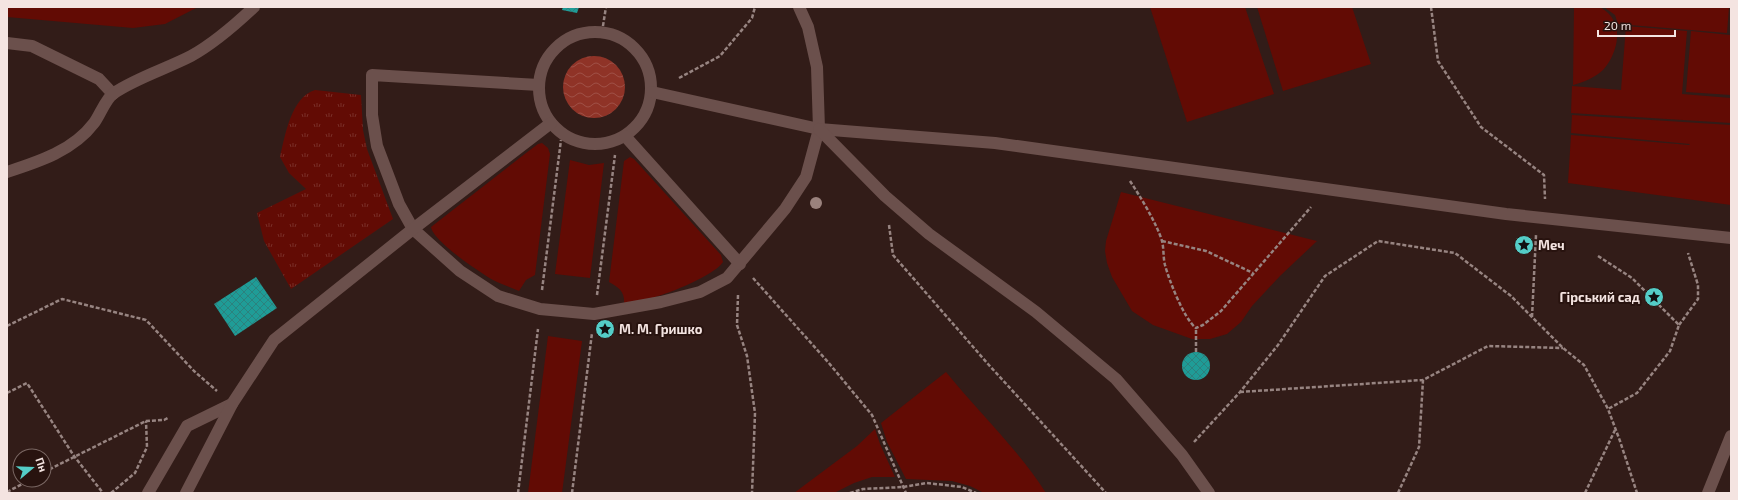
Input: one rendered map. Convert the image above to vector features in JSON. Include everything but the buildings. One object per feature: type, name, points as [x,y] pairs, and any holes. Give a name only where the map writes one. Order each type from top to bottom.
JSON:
[{"type":"street","points":[[7,172],[44,160],[77,140],[93,124],[113,94],[169,65],[191,56],[237,23],[254,7]]},
{"type":"street","points":[[539,85],[372,75],[372,115],[377,146],[399,204],[413,229],[460,271],[498,296],[540,309],[594,314],[661,302],[700,292],[727,278],[740,264],[785,209],[806,177],[819,129],[817,67],[808,27],[799,7]]},
{"type":"street","points":[[602,32],[616,35],[628,42],[638,51],[646,63],[651,77],[652,92],[644,117],[638,126],[621,138],[600,145],[575,141],[562,134],[551,123],[544,112],[540,99],[539,85],[543,67],[552,51],[567,39],[584,33],[602,32]]},
{"type":"street","points":[[7,43],[32,46],[99,79],[113,94]]},
{"type":"street","points":[[652,92],[819,129],[995,143],[1506,214],[1731,238]]},
{"type":"street","points":[[186,493],[232,404],[274,340],[413,229],[551,123]]},
{"type":"street","points":[[819,129],[885,196],[929,234],[1036,312],[1116,379],[1182,455],[1209,493]]},
{"type":"street","points":[[621,138],[740,264]]},
{"type":"street","points":[[148,493],[188,426],[232,404]]},
{"type":"street","points":[[1708,493],[1731,436]]},
{"type":"path","points":[[602,32],[606,7]]},
{"type":"path","points":[[652,92],[720,56],[752,18],[755,7]]},
{"type":"path","points":[[1431,7],[1438,61],[1481,127],[1544,174],[1532,317]]},
{"type":"path","points":[[518,493],[562,134]]},
{"type":"path","points":[[572,493],[594,314],[621,138]]},
{"type":"path","points":[[1117,161],[1137,191],[1162,241],[1165,265],[1174,289],[1191,324],[1196,328]]},
{"type":"path","points":[[1196,328],[1203,325],[1221,311],[1326,190]]},
{"type":"path","points":[[885,196],[893,255],[988,364],[1106,493]]},
{"type":"path","points":[[1608,409],[1637,393],[1670,351],[1679,325],[1698,299],[1698,284],[1686,249],[1686,233]]},
{"type":"path","points":[[1162,241],[1206,251],[1253,273]]},
{"type":"path","points":[[1182,455],[1240,392],[1278,345],[1326,276],[1378,241],[1456,253],[1510,296],[1563,348],[1584,365],[1608,409],[1638,493]]},
{"type":"path","points":[[1598,256],[1632,278],[1679,325]]},
{"type":"path","points":[[740,264],[828,362],[872,415],[906,493]]},
{"type":"path","points":[[740,264],[737,325],[746,356],[755,413],[752,493]]},
{"type":"path","points":[[7,326],[62,299],[146,320],[194,371],[219,392],[212,396]]},
{"type":"path","points":[[1196,328],[1196,352]]},
{"type":"path","points":[[1240,392],[1423,380],[1488,346],[1563,348]]},
{"type":"path","points":[[1398,493],[1419,447],[1423,380]]},
{"type":"path","points":[[7,393],[27,383],[74,456],[102,493]]},
{"type":"path","points":[[52,468],[146,421],[164,420],[171,417]]},
{"type":"path","points":[[111,493],[135,472],[147,447],[146,421]]},
{"type":"path","points":[[1585,493],[1616,429]]},
{"type":"path","points":[[850,493],[862,489],[927,484],[944,484],[962,487],[976,493]]},
{"type":"green space","points":[[1593,6],[1603,9],[1614,20],[1617,35],[1615,50],[1608,64],[1603,70],[1589,79],[1573,85],[1574,7]]},
{"type":"green space","points":[[7,7],[198,7],[165,24],[133,28],[7,17]]},
{"type":"green space","points":[[1150,7],[1245,7],[1274,94],[1187,122]]},
{"type":"green space","points":[[1257,7],[1352,7],[1371,64],[1283,91]]},
{"type":"green space","points":[[1604,7],[1729,7],[1727,33],[1618,24],[1615,15]]},
{"type":"green space","points":[[1731,15],[1731,95],[1686,92],[1691,31],[1730,35]]},
{"type":"green space","points":[[1626,26],[1687,31],[1682,94],[1731,98],[1731,123],[1571,113],[1572,86],[1621,90]]},
{"type":"green space","points":[[315,90],[361,95],[363,130],[367,149],[393,219],[291,289],[264,241],[257,213],[306,189],[289,173],[280,157],[290,118],[300,100]]},
{"type":"green space","points":[[1572,115],[1731,125],[1731,205],[1568,183],[1571,135],[1690,144],[1571,133]]},
{"type":"green space","points":[[542,143],[548,148],[550,154],[535,275],[526,280],[519,291],[493,280],[468,263],[448,248],[434,233],[431,227],[526,153],[538,144]]},
{"type":"green space","points":[[630,157],[634,159],[721,255],[723,262],[706,276],[692,283],[647,300],[624,305],[623,294],[616,286],[609,282],[624,161]]},
{"type":"green space","points":[[570,160],[589,165],[604,163],[590,278],[555,274]]},
{"type":"green space","points":[[1121,192],[1317,241],[1280,276],[1252,306],[1241,322],[1227,334],[1210,339],[1192,339],[1153,325],[1132,311],[1112,277],[1105,251],[1106,241]]},
{"type":"green space","points":[[548,336],[582,341],[562,493],[528,493]]},
{"type":"green space","points":[[946,372],[1011,446],[1046,493],[984,493],[970,486],[952,481],[906,479],[887,442],[881,423]]},
{"type":"green space","points":[[875,429],[895,477],[872,477],[854,483],[834,493],[794,493],[857,446]]},
{"type":"water","points":[[588,56],[600,56],[616,65],[623,75],[625,87],[623,99],[616,109],[600,118],[588,118],[577,113],[568,104],[563,93],[563,81],[568,70],[577,61]]},
{"type":"place","name":"Меч","points":[[1524,245]]},
{"type":"place","name":"Гірський сад","points":[[1654,297]]},
{"type":"place","name":"М. М. Гришко","points":[[605,329]]}]
